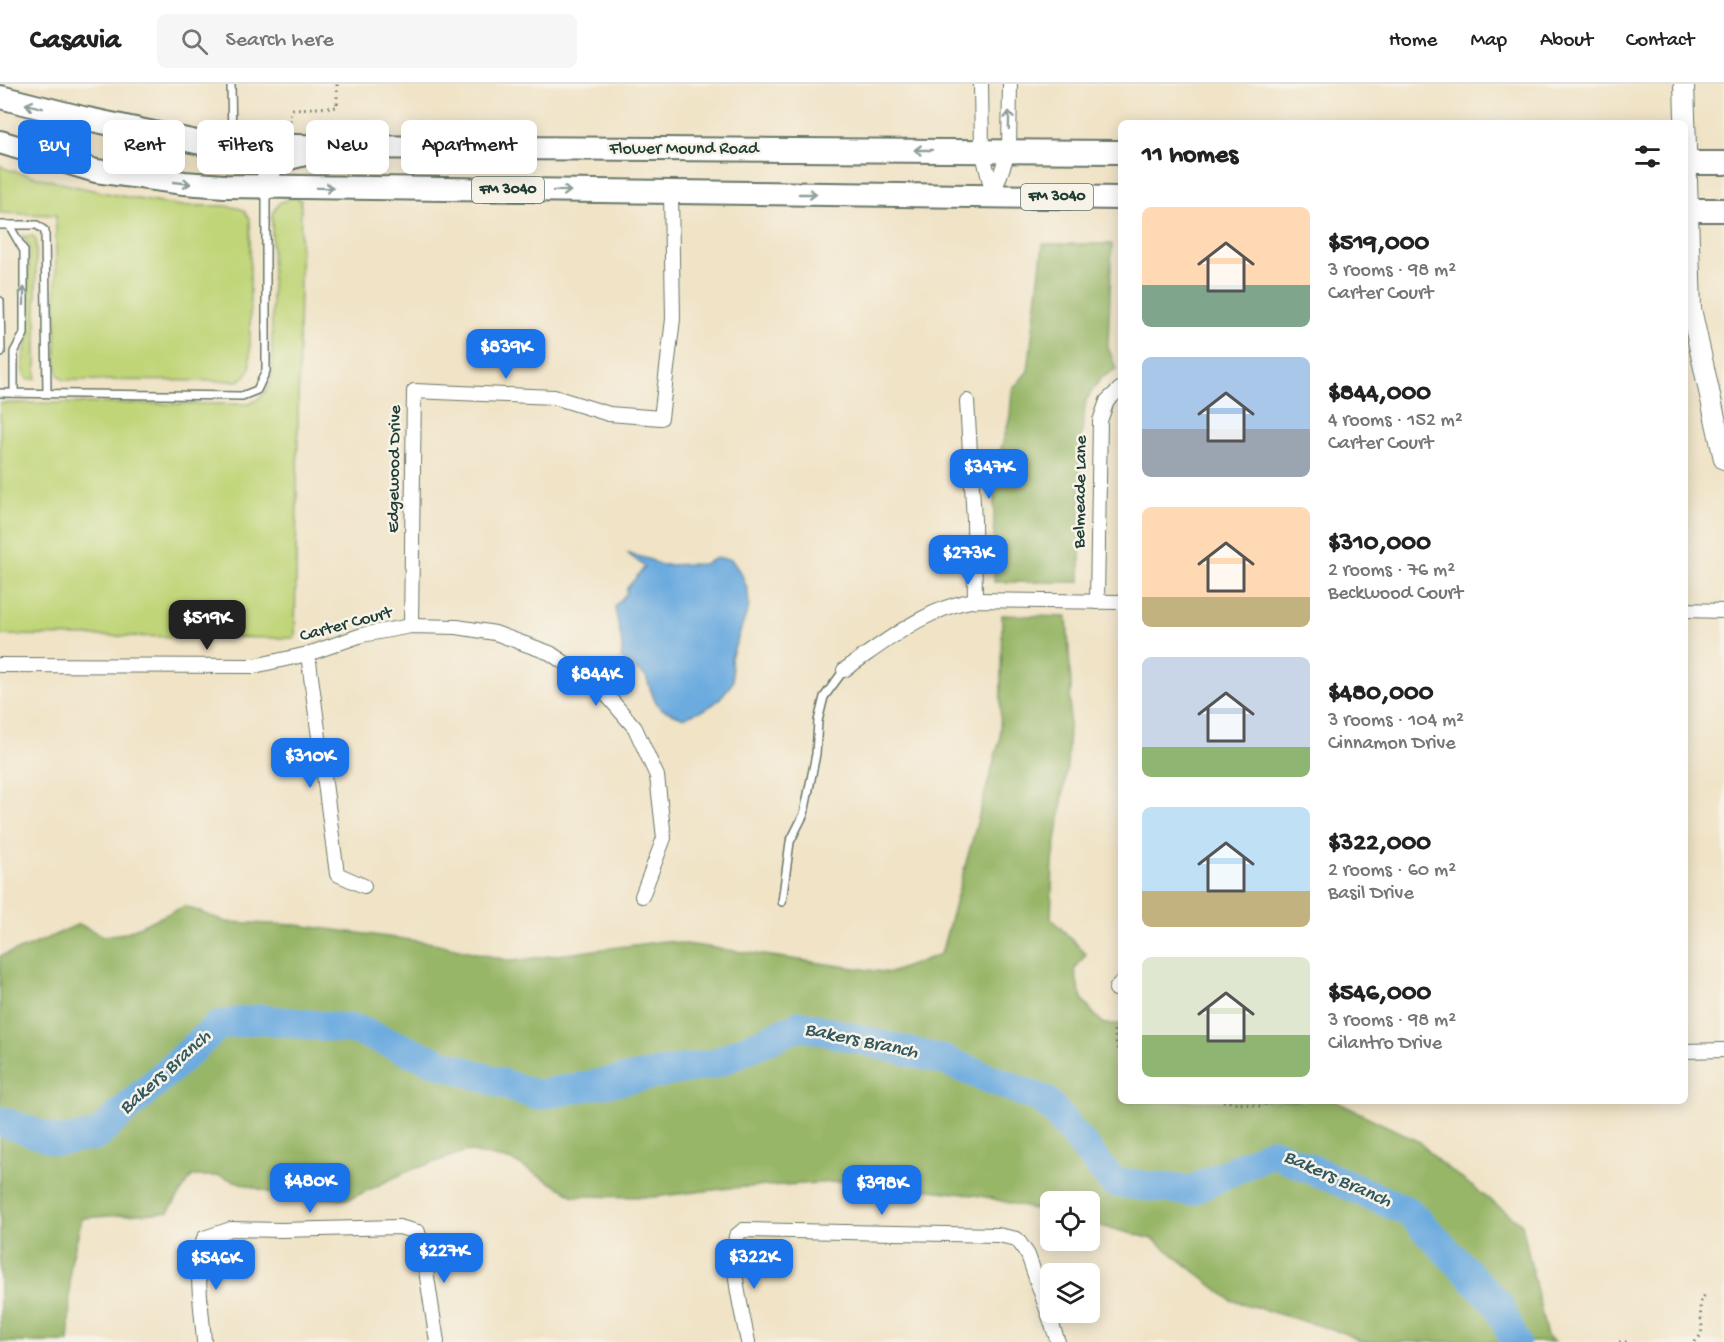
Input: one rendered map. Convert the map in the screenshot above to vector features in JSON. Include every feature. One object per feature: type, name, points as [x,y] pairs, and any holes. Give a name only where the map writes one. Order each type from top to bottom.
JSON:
[{"type":"main road","points":[[1684,84],[1684,120]]},
{"type":"main road","name":"Flower Mound Road","points":[[0,97],[83,118],[197,142]]},
{"type":"main road","name":"FM 3040","points":[[0,142],[96,171],[184,183],[266,188],[1118,198]]},
{"type":"main road","name":"Flower Mound Road","points":[[389,147],[1118,152]]},
{"type":"main road","points":[[266,188],[268,171],[277,161],[306,153]]},
{"type":"main road","points":[[1688,163],[1724,163]]},
{"type":"main road","points":[[1688,210],[1724,210]]},
{"type":"main road","points":[[1688,250],[1691,309],[1724,459]]},
{"type":"street","points":[[981,84],[982,150],[993,195]]},
{"type":"street","points":[[993,195],[1009,150],[1010,84]]},
{"type":"street","name":"Edgewood Drive","points":[[411,626],[414,391],[555,398],[609,414],[661,418],[673,319],[671,193]]},
{"type":"street","name":"Belmeade Lane","points":[[1097,602],[1100,421],[1107,401],[1118,391]]},
{"type":"street","points":[[967,401],[974,520],[975,600]]},
{"type":"street","points":[[844,670],[920,620],[951,606],[975,600],[1118,602]]},
{"type":"street","points":[[1688,610],[1724,611]]},
{"type":"street","name":"Carter Court","points":[[0,665],[254,666],[308,654],[362,635],[411,626],[457,627],[495,633],[550,653],[599,686],[635,728],[657,776],[664,838],[642,896]]},
{"type":"street","points":[[308,654],[337,874],[364,885]]},
{"type":"street","points":[[1688,1051],[1724,1050]]},
{"type":"street","points":[[204,1342],[199,1274],[200,1251],[204,1238],[231,1229],[399,1227],[418,1232],[437,1342]]},
{"type":"street","points":[[748,1342],[733,1253],[736,1236],[743,1230],[998,1235],[1017,1239],[1028,1255],[1058,1342]]},
{"type":"lane","points":[[231,84],[232,120]]},
{"type":"lane","points":[[0,393],[242,396],[257,390],[266,371],[266,188]]},
{"type":"lane","points":[[0,225],[37,225],[45,231],[47,393]]},
{"type":"lane","points":[[9,225],[24,252],[24,334],[14,352],[14,393]]},
{"type":"lane","points":[[0,301],[1,352]]},
{"type":"lane","points":[[782,902],[790,842],[804,814],[811,782],[821,708],[824,697],[844,670]]},
{"type":"path","points":[[290,120],[293,109],[337,107],[337,84]]},
{"type":"path","points":[[1114,1030],[1118,1048]]},
{"type":"path","points":[[1245,1104],[1259,1106],[1267,1104]]},
{"type":"path","points":[[1695,1342],[1701,1333],[1700,1303],[1704,1295],[1708,1293]]},
{"type":"path","points":[[1618,1342],[1631,1342]]},
{"type":"green space","points":[[0,165],[18,174],[132,198],[183,206],[227,206],[244,210],[250,219],[250,367],[247,374],[239,381],[64,380],[58,375],[56,362],[56,215],[0,213]]},
{"type":"green space","points":[[293,197],[301,200],[295,638],[0,635],[0,403],[249,404],[258,399],[267,389],[272,374],[272,214],[279,203]]},
{"type":"green space","points":[[23,236],[33,236],[36,240],[36,379],[27,379],[23,370],[24,354],[29,339],[29,245]]},
{"type":"green space","points":[[1043,244],[1112,244],[1108,347],[1116,369],[1100,379],[1086,400],[1080,445],[1080,582],[994,582],[994,475],[1010,416],[1012,390],[1028,371]]},
{"type":"green space","points":[[1002,615],[1067,617],[1071,686],[1067,768],[1053,862],[1051,918],[1086,954],[1075,969],[1083,1000],[1104,1024],[1118,1024],[1118,1104],[1341,1104],[1420,1142],[1438,1161],[1522,1224],[1547,1337],[1555,1342],[1362,1342],[1344,1333],[1231,1300],[1153,1239],[1100,1226],[1100,1191],[1040,1191],[1040,1211],[981,1196],[852,1181],[730,1188],[653,1197],[574,1196],[513,1161],[467,1151],[408,1171],[350,1199],[280,1196],[220,1176],[192,1176],[168,1212],[82,1218],[70,1266],[69,1342],[0,1342],[0,956],[28,947],[79,924],[103,936],[125,933],[185,906],[226,922],[297,925],[433,943],[511,961],[665,941],[890,973],[941,954],[1000,739]]},
{"type":"water","points":[[627,553],[660,565],[703,564],[717,558],[731,559],[742,575],[748,591],[749,606],[731,658],[733,682],[715,703],[684,718],[661,709],[654,699],[646,677],[621,658],[622,645],[615,606],[645,567]]},
{"type":"waterway","name":"Bakers Branch","points":[[0,1121],[58,1141],[96,1136],[219,1025],[260,1019],[357,1030],[437,1062],[537,1095],[713,1064],[801,1025],[943,1060],[1046,1101],[1113,1182],[1190,1191],[1272,1152],[1409,1212],[1498,1304],[1515,1342]]}]
